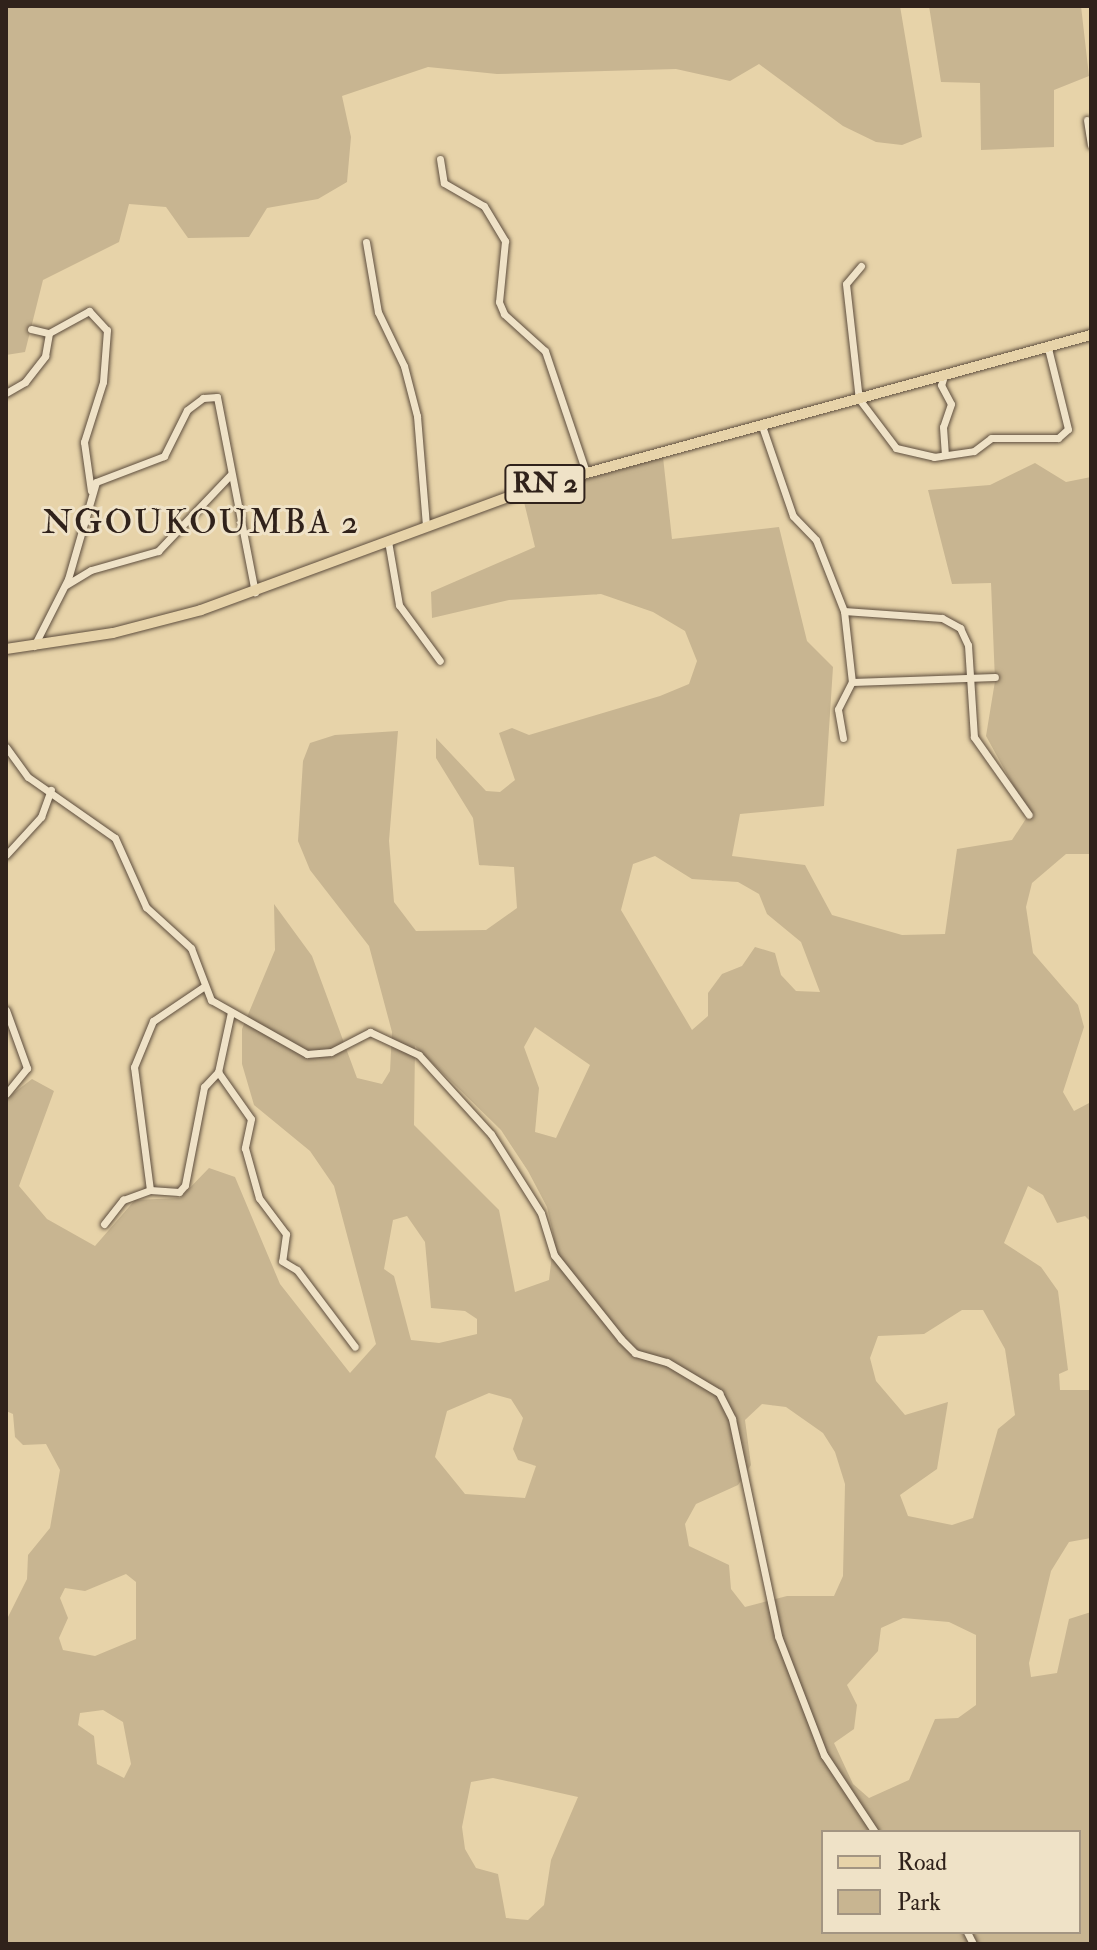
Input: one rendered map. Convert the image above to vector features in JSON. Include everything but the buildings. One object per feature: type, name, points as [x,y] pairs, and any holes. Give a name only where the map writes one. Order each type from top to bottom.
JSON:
[{"type":"main road","name":"RN 2","points":[[6,649],[113,633],[255,592],[426,526],[586,472],[1091,335]]},
{"type":"street","points":[[1087,120],[1091,145]]},
{"type":"street","points":[[440,159],[444,183],[484,206],[505,241],[499,302],[504,314],[545,351],[586,472]]},
{"type":"street","points":[[366,242],[378,312],[404,366],[417,416],[426,526]]},
{"type":"street","points":[[861,266],[846,284],[859,399],[896,448],[945,455],[974,451],[991,438],[1058,438],[1068,429],[1048,348]]},
{"type":"street","points":[[31,329],[49,333],[89,311],[107,330],[103,382],[84,442],[91,492],[65,586],[34,646]]},
{"type":"street","points":[[6,393],[25,382],[45,356],[49,333]]},
{"type":"street","points":[[944,376],[941,385],[951,404],[943,427],[945,455]]},
{"type":"street","points":[[91,492],[113,471],[164,456],[187,410],[217,397],[255,592]]},
{"type":"street","points":[[762,426],[793,516],[816,540],[844,611],[852,682],[838,709],[843,738]]},
{"type":"street","points":[[65,586],[91,570],[158,551],[230,475]]},
{"type":"street","points":[[388,541],[399,605],[440,661]]},
{"type":"street","points":[[844,611],[942,618],[960,628],[972,676],[974,737],[1029,815]]},
{"type":"street","points":[[852,682],[917,684],[972,676],[995,677]]},
{"type":"street","points":[[6,747],[28,777],[51,790],[115,838],[146,907],[191,948],[203,987],[231,1012],[307,1054],[331,1052],[370,1032],[419,1055],[491,1134],[541,1213],[554,1255],[621,1339],[635,1353],[667,1362],[719,1393],[732,1419],[778,1636],[824,1755],[874,1830]]},
{"type":"street","points":[[6,855],[41,817],[51,790]]},
{"type":"street","points":[[150,1190],[134,1067],[153,1021],[203,987]]},
{"type":"street","points":[[6,1010],[27,1068],[6,1094]]},
{"type":"street","points":[[104,1224],[114,1204],[150,1190],[179,1192],[185,1185],[204,1087],[218,1072],[231,1012]]},
{"type":"street","points":[[218,1072],[251,1119],[245,1148],[259,1198],[286,1234],[282,1261],[297,1270],[355,1347]]},
{"type":"green space","points":[[6,6],[900,6],[922,137],[902,145],[876,142],[843,126],[759,64],[730,81],[676,69],[497,74],[428,67],[342,96],[351,137],[347,182],[318,199],[267,208],[249,237],[188,238],[166,207],[129,204],[119,242],[43,280],[25,352],[6,355]]},
{"type":"green space","points":[[929,6],[1081,6],[1089,76],[1054,90],[1054,147],[981,150],[980,83],[941,82]]},
{"type":"green space","points":[[663,457],[672,539],[779,527],[807,641],[833,667],[824,806],[740,814],[732,856],[805,865],[832,915],[902,935],[945,934],[957,849],[1012,840],[1029,814],[986,736],[995,681],[991,583],[952,584],[928,490],[990,485],[1035,463],[1066,482],[1091,477],[1091,854],[1066,854],[1032,883],[1026,907],[1033,953],[1078,1005],[1084,1027],[1063,1092],[1074,1111],[1091,1102],[1091,1222],[1085,1216],[1057,1223],[1043,1195],[1028,1186],[1004,1243],[1041,1267],[1058,1291],[1068,1370],[1059,1374],[1060,1390],[1091,1390],[1091,1538],[1069,1542],[1051,1571],[1029,1663],[1031,1677],[1057,1673],[1069,1619],[1091,1612],[1091,1944],[6,1944],[6,1621],[27,1579],[28,1555],[50,1528],[60,1470],[46,1444],[23,1445],[15,1437],[13,1414],[6,1411],[6,1099],[32,1079],[54,1091],[19,1186],[47,1219],[95,1246],[135,1200],[180,1198],[209,1168],[235,1177],[280,1284],[350,1373],[376,1344],[334,1186],[310,1151],[254,1105],[242,1064],[242,1029],[275,950],[274,904],[312,956],[357,1078],[382,1084],[390,1071],[392,1032],[369,946],[310,870],[298,841],[303,761],[310,743],[335,735],[398,731],[389,841],[394,902],[416,931],[486,930],[517,908],[514,867],[479,865],[473,818],[436,758],[436,738],[486,791],[500,792],[515,780],[499,733],[512,728],[529,735],[660,696],[689,684],[697,661],[685,631],[653,612],[601,594],[509,600],[432,618],[431,592],[535,547],[523,498]],"holes":[[[655,856],[692,879],[738,882],[759,894],[767,914],[801,942],[820,992],[796,991],[781,975],[775,953],[755,947],[742,966],[722,974],[708,993],[708,1016],[692,1030],[621,910],[633,864]],[[535,1027],[590,1065],[556,1138],[535,1132],[539,1088],[524,1047]],[[415,1046],[501,1130],[528,1171],[547,1207],[554,1238],[549,1280],[515,1292],[499,1210],[414,1125]],[[407,1216],[425,1242],[431,1308],[465,1311],[477,1319],[477,1334],[439,1343],[411,1340],[394,1276],[384,1269],[393,1220]],[[962,1310],[983,1310],[1005,1349],[1015,1415],[998,1429],[973,1518],[952,1525],[908,1516],[900,1495],[937,1469],[948,1402],[905,1415],[876,1381],[870,1358],[878,1336],[924,1334]],[[489,1393],[511,1399],[523,1418],[513,1449],[518,1460],[536,1466],[525,1498],[465,1494],[435,1457],[447,1411]],[[762,1404],[786,1407],[823,1433],[835,1452],[845,1484],[843,1576],[834,1596],[787,1596],[745,1607],[731,1589],[729,1565],[689,1546],[685,1524],[696,1504],[738,1485],[751,1465],[745,1420]],[[126,1574],[136,1582],[136,1639],[95,1656],[63,1650],[59,1638],[68,1618],[60,1598],[65,1588],[85,1591]],[[903,1618],[949,1622],[976,1635],[976,1705],[958,1718],[935,1719],[909,1780],[869,1798],[853,1784],[834,1743],[854,1729],[857,1705],[847,1685],[878,1651],[881,1628]],[[103,1710],[123,1722],[131,1764],[124,1778],[97,1764],[94,1736],[78,1725],[80,1713]],[[493,1778],[578,1797],[551,1860],[544,1905],[528,1920],[506,1918],[498,1874],[476,1868],[465,1849],[462,1827],[471,1782]]]},
{"type":"district","name":"NGOUKOUMBA 2","points":[[201,523]]}]
